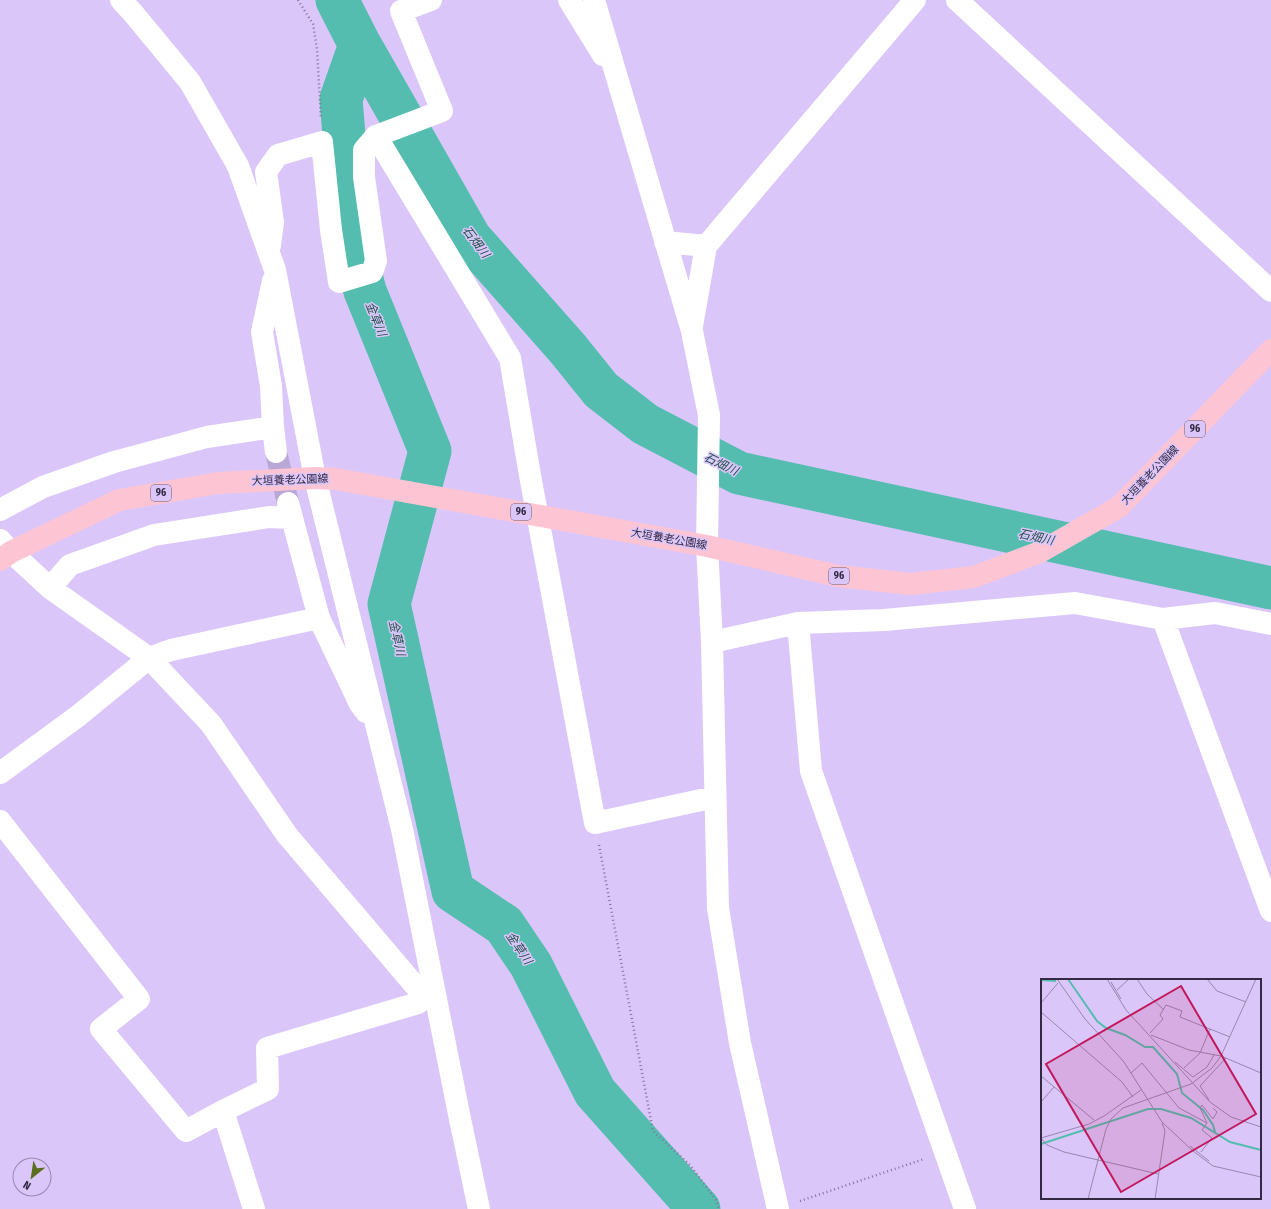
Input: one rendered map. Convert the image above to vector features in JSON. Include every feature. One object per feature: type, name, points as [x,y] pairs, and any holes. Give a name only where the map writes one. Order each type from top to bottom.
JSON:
[{"type":"main road","name":"大垣養老公園線","points":[[4,550],[119,500],[218,483],[326,479],[707,546],[838,576],[910,584],[974,577],[1040,552],[1119,507],[1271,350]]},
{"type":"street","points":[[121,0],[190,82],[238,166],[272,261],[326,479],[378,731],[402,829],[460,1119],[480,1209]]},
{"type":"street","points":[[276,452],[271,386],[262,332],[272,261],[273,222],[266,172],[278,155],[322,142],[339,282],[372,272],[376,261],[364,177],[364,150],[376,136],[442,111],[401,11],[431,0]]},
{"type":"street","points":[[569,0],[617,78]]},
{"type":"street","points":[[594,0],[692,331],[709,415],[707,546],[712,642],[718,908],[740,1043],[778,1209]]},
{"type":"street","points":[[692,331],[706,246],[915,0]]},
{"type":"street","points":[[957,0],[1271,291]]},
{"type":"street","points":[[376,136],[510,358],[531,480],[595,823],[715,797]]},
{"type":"street","points":[[666,242],[706,246]]},
{"type":"street","points":[[0,510],[43,487],[114,462],[207,437],[273,427]]},
{"type":"street","points":[[50,588],[70,565],[154,535],[269,517],[290,511],[319,618],[360,704],[378,731]]},
{"type":"street","points":[[4,550],[50,588],[149,658],[211,724],[287,835],[418,995]]},
{"type":"street","points":[[712,642],[798,623],[884,620],[1075,603],[1163,619],[1215,613],[1271,624]]},
{"type":"street","points":[[0,773],[78,716],[149,658],[171,650],[319,618]]},
{"type":"street","points":[[1163,619],[1271,911]]},
{"type":"street","points":[[798,623],[811,771],[965,1209]]},
{"type":"street","points":[[0,821],[139,999],[101,1029],[186,1131],[268,1089],[267,1048],[418,995]]},
{"type":"street","points":[[402,829],[418,995],[460,1119]]},
{"type":"street","points":[[223,1111],[254,1209]]},
{"type":"path","points":[[298,0],[313,24],[317,49],[322,142]]},
{"type":"path","points":[[595,823],[653,1131],[690,1165],[716,1200],[719,1209]]},
{"type":"path","points":[[799,1202],[945,1152]]},
{"type":"waterway","name":"石畑川","points":[[337,0],[360,45],[470,238],[568,349],[601,390],[645,424],[739,473],[1271,588]]},
{"type":"waterway","name":"金草川","points":[[360,45],[341,99],[353,245],[365,291],[430,451],[389,604],[453,891],[504,925],[531,965],[595,1092],[699,1209]]},
{"type":"tunnel","points":[[276,452],[288,503]]}]
